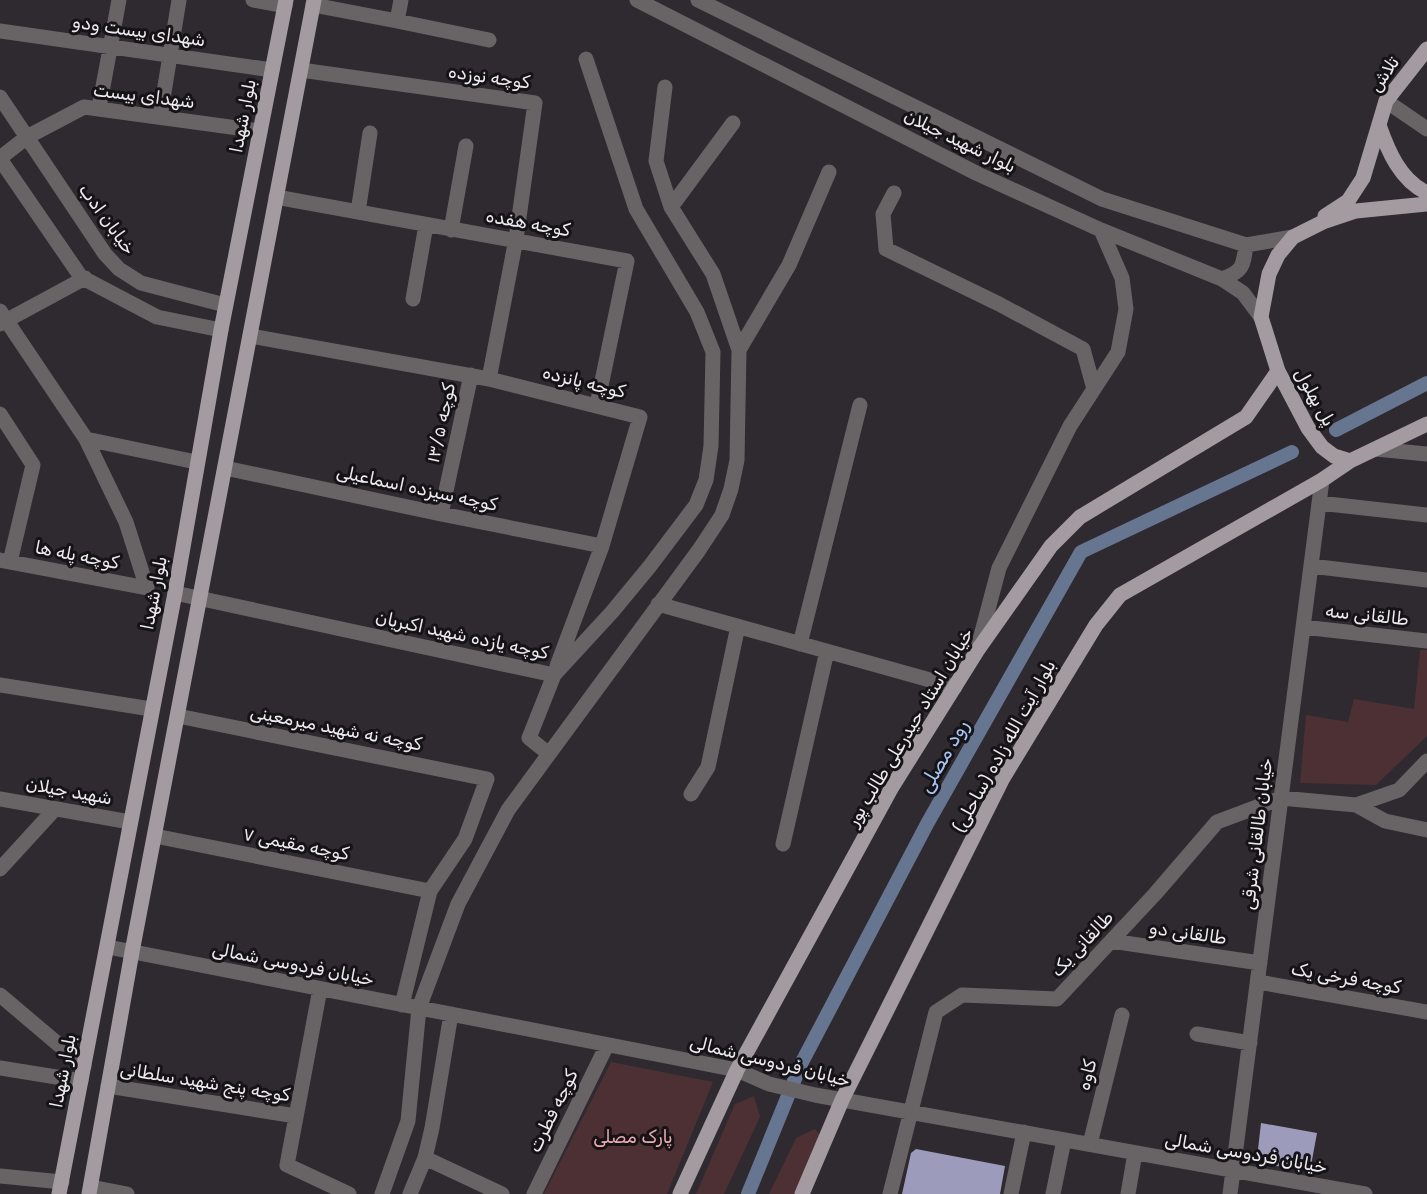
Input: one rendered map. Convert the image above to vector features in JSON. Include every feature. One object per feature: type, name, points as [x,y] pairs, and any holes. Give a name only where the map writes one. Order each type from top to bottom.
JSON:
[{"type":"main road","name":"بلوار شهدا","points":[[60,1188],[175,592],[220,330],[286,3]]},
{"type":"main road","points":[[90,1190],[132,952],[313,3]]},
{"type":"main road","name":"تلاش","points":[[1293,237],[1348,201],[1363,178],[1386,101],[1427,49]]},
{"type":"main road","points":[[1379,125],[1389,153],[1404,174],[1427,193]]},
{"type":"main road","points":[[1261,317],[1269,274],[1278,255],[1293,237],[1323,222],[1356,211],[1427,204]]},
{"type":"main road","name":"پل بهلول","points":[[1261,317],[1278,371],[1308,428],[1322,447],[1334,456],[1350,461]]},
{"type":"main road","name":"خیابان استاد حیدرعلی طالب پور","points":[[680,1194],[737,1070],[892,787],[977,651],[1051,546],[1080,517],[1246,417],[1278,371]]},
{"type":"main road","name":"بلوار آیت الله زاده (ساحلی)","points":[[802,1194],[842,1100],[1003,778],[1096,625],[1120,595],[1322,480],[1350,461],[1427,424]]},
{"type":"street","points":[[99,108],[119,0]]},
{"type":"street","points":[[160,117],[179,0]]},
{"type":"street","points":[[253,0],[286,3]]},
{"type":"street","points":[[398,21],[401,0]]},
{"type":"street","name":"بلوار شهید جیلان","points":[[637,0],[978,174],[1101,230],[1221,279],[1243,293],[1261,317]]},
{"type":"street","name":"بلوار شهید جیلان","points":[[698,0],[1102,200],[1246,245],[1293,237]]},
{"type":"street","points":[[313,3],[489,40]]},
{"type":"street","name":"شهدای بیست ودو","points":[[0,31],[272,70]]},
{"type":"street","points":[[554,675],[643,576],[696,505],[706,480],[711,446],[713,352],[697,312],[636,209],[586,59]]},
{"type":"street","name":"کوچه نوزده","points":[[301,70],[535,103],[516,239]]},
{"type":"street","points":[[382,1194],[408,1120],[419,1008],[458,904],[508,810],[699,550],[722,515],[731,489],[737,460],[739,350],[712,274],[671,207],[656,161],[665,87]]},
{"type":"street","name":"خیابان ادب","points":[[0,97],[105,254],[119,270],[141,283],[225,305]]},
{"type":"street","points":[[1386,101],[1427,129]]},
{"type":"street","name":"شهدای بیست","points":[[0,159],[27,137],[84,107],[260,130]]},
{"type":"street","points":[[671,207],[733,123]]},
{"type":"street","points":[[358,212],[370,133]]},
{"type":"street","points":[[451,230],[466,146]]},
{"type":"street","points":[[0,159],[81,277],[157,317],[220,330]]},
{"type":"street","points":[[739,350],[789,265],[829,172]]},
{"type":"street","points":[[894,193],[883,214],[886,249],[999,304],[1083,349],[1094,389]]},
{"type":"street","name":"کوچه هفده","points":[[276,197],[627,261],[597,405]]},
{"type":"street","points":[[413,299],[426,225]]},
{"type":"street","points":[[977,651],[999,568],[1070,426],[1118,352],[1126,309],[1122,278],[1101,230]]},
{"type":"street","points":[[489,379],[516,239]]},
{"type":"street","points":[[1221,279],[1236,274],[1239,270],[1246,245]]},
{"type":"street","points":[[85,278],[2,319],[86,439],[196,462]]},
{"type":"street","name":"کوچه پانزده","points":[[250,336],[471,375],[640,417],[602,546],[554,675]]},
{"type":"street","name":"کوچه ۱۳/۵","points":[[441,514],[471,375]]},
{"type":"street","points":[[800,644],[860,405]]},
{"type":"street","points":[[0,414],[33,465],[5,561]]},
{"type":"street","name":"کوچه پله ها","points":[[5,561],[147,588],[126,522],[86,439]]},
{"type":"street","points":[[1376,449],[1427,454]]},
{"type":"street","name":"کوچه سیزده اسماعیلی","points":[[225,468],[602,546]]},
{"type":"street","name":"خیابان طالقانی شرقی","points":[[1230,1194],[1322,480]]},
{"type":"street","points":[[1319,503],[1427,515]]},
{"type":"street","points":[[1311,566],[1427,580]]},
{"type":"street","name":"کوچه یازده شهید اکبریان","points":[[175,592],[554,675],[529,738],[549,754]]},
{"type":"street","points":[[658,604],[955,687]]},
{"type":"street","points":[[691,794],[708,767],[738,626]]},
{"type":"street","name":"طالقانی سه","points":[[1303,627],[1427,641]]},
{"type":"street","points":[[783,844],[827,651]]},
{"type":"street","points":[[0,686],[151,710]]},
{"type":"street","name":"کوچه نه شهید میرمعینی","points":[[177,716],[486,779],[465,839],[430,891]]},
{"type":"street","points":[[1356,805],[1399,790],[1427,761]]},
{"type":"street","points":[[1281,798],[1356,805],[1385,821],[1427,830]]},
{"type":"street","name":"طالقانی یک","points":[[890,1194],[936,1012],[962,995],[1057,999],[1217,822],[1281,798]]},
{"type":"street","name":"شهید جیلان","points":[[0,799],[130,822]]},
{"type":"street","points":[[0,869],[55,809]]},
{"type":"street","name":"کوچه مقیمی ۷","points":[[155,836],[430,891]]},
{"type":"street","points":[[402,1005],[430,891]]},
{"type":"street","name":"طالقانی دو","points":[[1111,941],[1260,963]]},
{"type":"street","name":"خیابان فردوسی شمالی","points":[[108,947],[737,1070],[769,1084],[815,1095],[1365,1194]]},
{"type":"street","name":"کوچه فرخی یک","points":[[1258,982],[1427,1012]]},
{"type":"street","points":[[320,989],[287,1165],[349,1194]]},
{"type":"street","points":[[0,995],[82,1073]]},
{"type":"street","points":[[410,1194],[425,1158],[432,1128],[451,1014]]},
{"type":"street","name":"کاوه","points":[[1090,1144],[1122,1015]]},
{"type":"street","points":[[1197,1034],[1250,1043]]},
{"type":"street","name":"کوچه فطرت","points":[[534,1194],[607,1045]]},
{"type":"street","points":[[0,1068],[82,1073]]},
{"type":"street","name":"کوچه پنج شهید سلطانی","points":[[108,1086],[296,1116]]},
{"type":"street","points":[[1011,1194],[1024,1132]]},
{"type":"street","points":[[1053,1194],[1064,1140]]},
{"type":"street","points":[[1128,1194],[1135,1153]]},
{"type":"street","points":[[425,1158],[502,1194]]},
{"type":"street","points":[[0,1176],[60,1188]]},
{"type":"street","points":[[90,1190],[127,1194]]},
{"type":"green space","points":[[1420,650],[1427,650],[1427,736],[1376,785],[1300,783],[1306,715],[1348,722],[1354,699],[1414,709]]},
{"type":"green space","name":"پارک مصلی","points":[[611,1062],[713,1082],[667,1194],[544,1194]]},
{"type":"green space","points":[[754,1096],[760,1117],[724,1194],[696,1194],[735,1104]]},
{"type":"green space","points":[[815,1129],[822,1137],[794,1194],[769,1194],[796,1138]]},
{"type":"building","points":[[1261,1123],[1317,1133],[1310,1171],[1264,1164],[1257,1158]]},
{"type":"building","points":[[916,1149],[1005,1166],[1000,1194],[902,1194],[911,1153]]},
{"type":"waterway","name":"رود مصلی","points":[[1336,430],[1427,383]]},
{"type":"waterway","name":"رود مصلی","points":[[748,1194],[801,1064],[927,824],[1081,552],[1292,452]]}]
